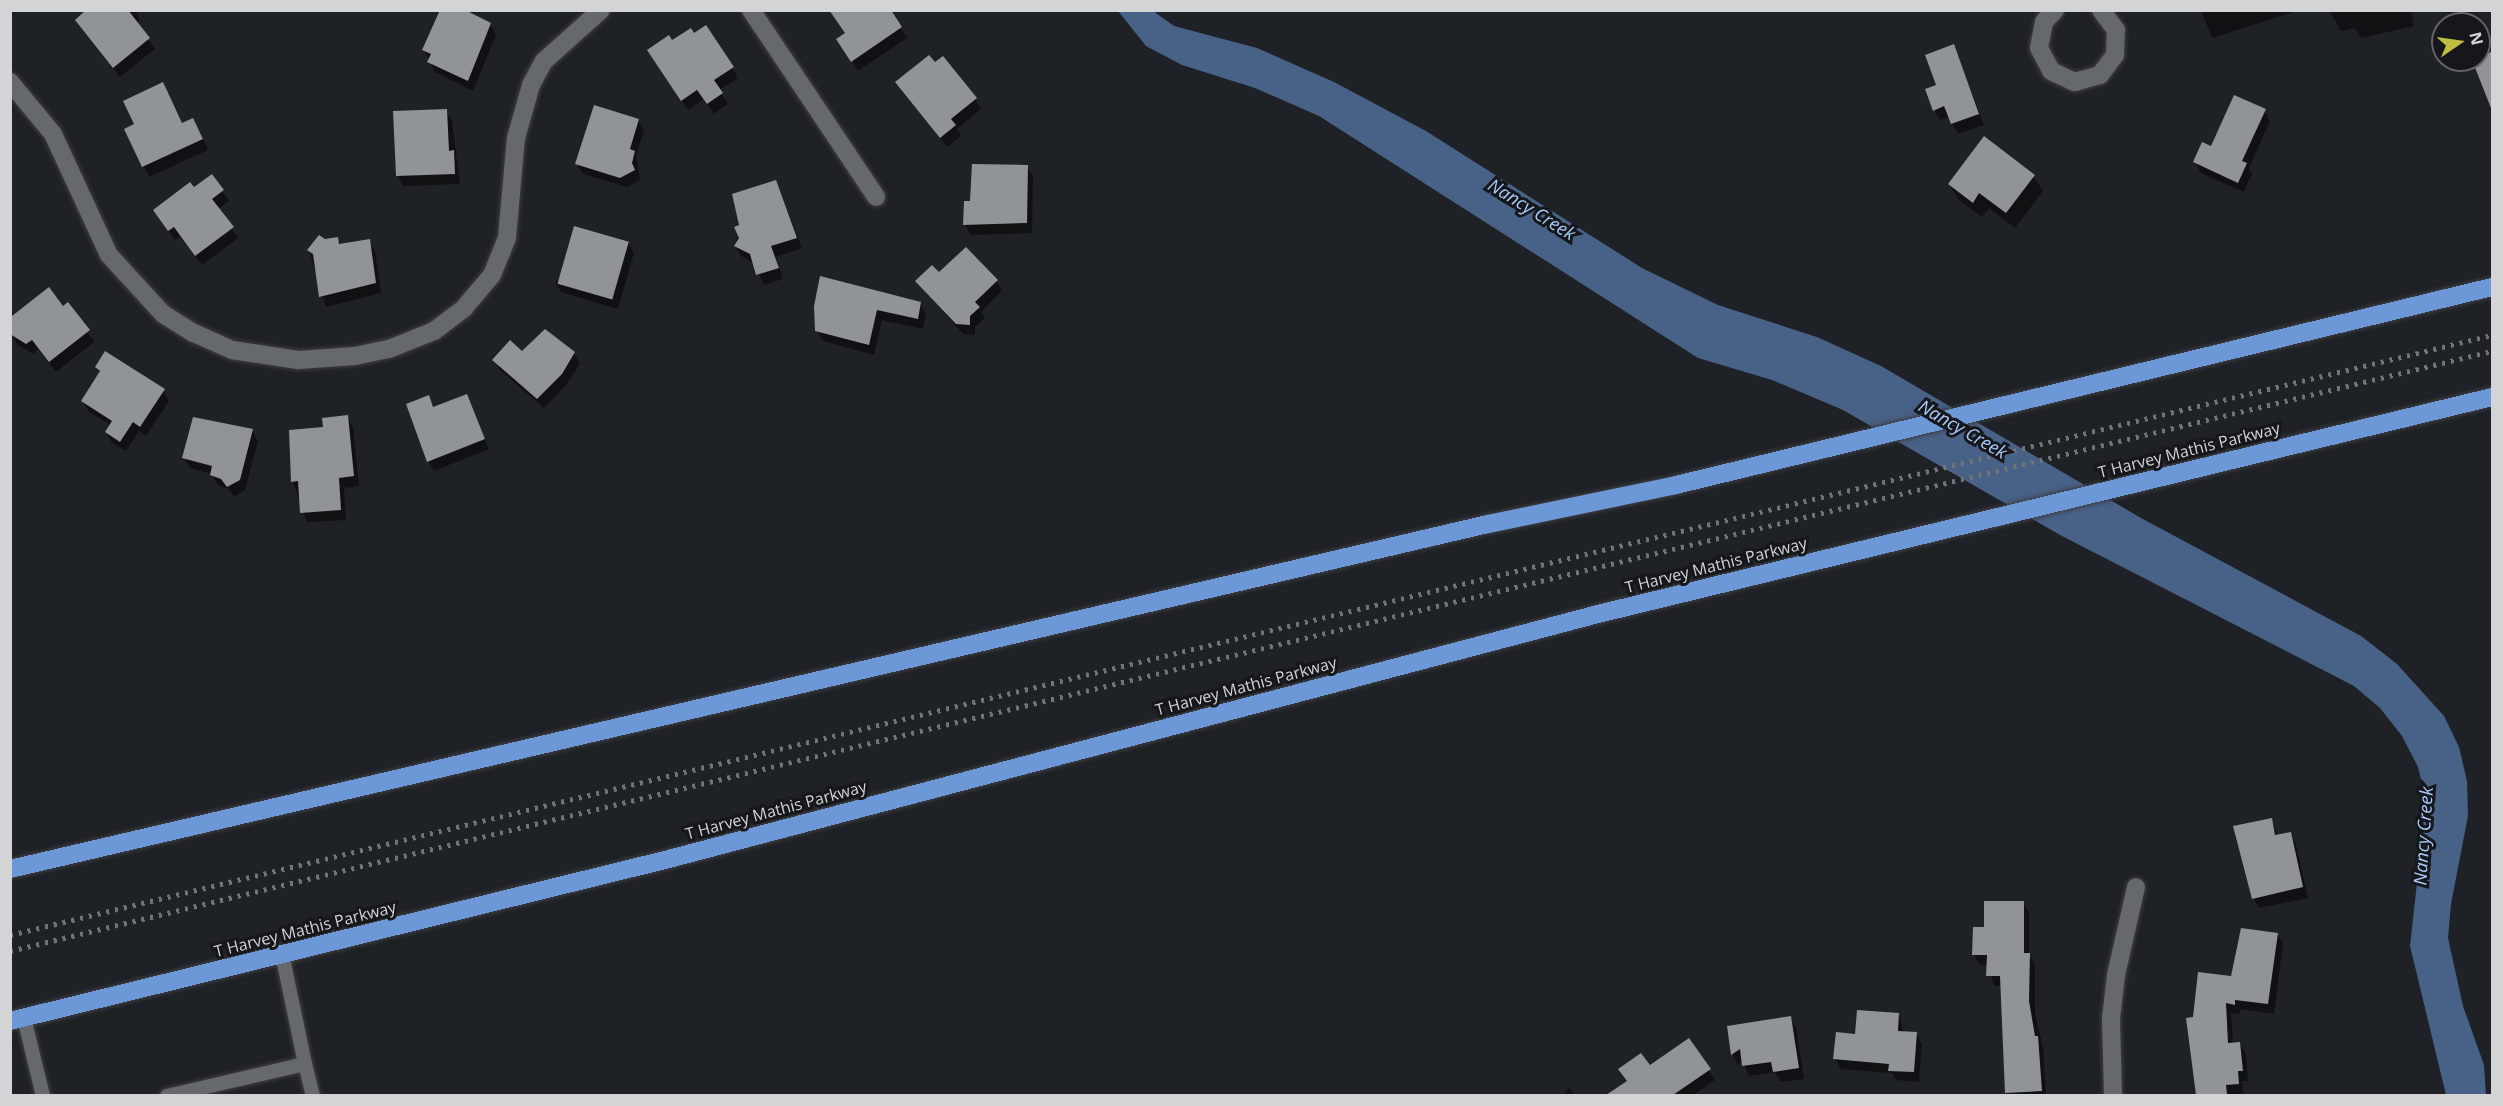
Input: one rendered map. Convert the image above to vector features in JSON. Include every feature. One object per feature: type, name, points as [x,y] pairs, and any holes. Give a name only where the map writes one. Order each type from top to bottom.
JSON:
[{"type":"highway","points":[[10,869],[1488,524],[1676,485],[2493,287]]},
{"type":"highway","name":"T Harvey Mathis Parkway","points":[[17,1020],[665,860],[1805,563],[2493,397]]},
{"type":"street","points":[[10,82],[53,134],[109,255],[163,314],[232,350],[298,360],[355,356],[389,349],[434,331],[464,308],[492,275],[507,238],[516,138],[531,85],[544,61],[601,10]]},
{"type":"street","points":[[751,10],[876,197]]},
{"type":"street","points":[[2055,10],[2044,22],[2039,48],[2051,71],[2075,82],[2100,75],[2115,55],[2116,30],[2101,10]]},
{"type":"street","points":[[2113,1095],[2111,1019],[2116,975],[2136,887]]},
{"type":"lane","points":[[282,954],[313,1095]]},
{"type":"lane","points":[[17,1020],[43,1095]]},
{"type":"lane","points":[[167,1095],[305,1064]]},
{"type":"water","name":"Nancy Creek","points":[[1118,11],[1153,11],[1174,26],[1257,48],[1334,82],[1426,131],[1642,268],[1718,305],[1817,337],[1881,366],[2141,518],[2361,636],[2397,664],[2444,716],[2459,747],[2467,781],[2468,816],[2451,904],[2448,938],[2463,1006],[2484,1065],[2486,1095],[2446,1095],[2410,946],[2426,801],[2418,767],[2402,736],[2380,708],[2354,686],[2060,535],[1843,410],[1772,380],[1698,358],[1319,116],[1255,88],[1182,65],[1146,46]]},
{"type":"building","points":[[86,10],[128,10],[150,38],[113,68],[75,20]]},
{"type":"building","points":[[440,10],[465,10],[491,23],[468,81],[427,62],[431,54],[422,50]]},
{"type":"building","points":[[829,10],[891,10],[902,27],[851,62],[836,39],[845,33]]},
{"type":"building","points":[[706,25],[734,67],[714,80],[723,93],[707,104],[697,90],[681,101],[647,50],[669,35],[672,40],[691,28],[694,33]]},
{"type":"building","points":[[1954,44],[1979,114],[1951,124],[1944,106],[1933,111],[1925,89],[1936,85],[1925,55]]},
{"type":"building","points":[[2493,51],[2493,108],[2491,108],[2477,72],[2491,72],[2491,52]]},
{"type":"building","points":[[929,55],[935,62],[943,56],[977,98],[951,119],[956,125],[940,138],[895,82]]},
{"type":"building","points":[[163,82],[182,123],[193,118],[203,139],[142,167],[124,129],[134,124],[123,101]]},
{"type":"building","points":[[2234,95],[2266,109],[2242,161],[2247,163],[2238,183],[2193,162],[2202,142],[2211,146]]},
{"type":"building","points":[[594,105],[639,119],[630,149],[635,151],[632,163],[635,170],[620,178],[575,164]]},
{"type":"building","points":[[447,109],[449,151],[454,150],[455,174],[396,176],[393,111]]},
{"type":"building","points":[[1984,136],[2035,175],[2006,213],[1979,193],[1973,203],[1948,184]]},
{"type":"building","points":[[972,164],[1028,165],[1027,223],[963,225],[964,201],[970,201]]},
{"type":"building","points":[[212,174],[224,190],[212,199],[234,227],[195,256],[174,227],[168,231],[153,210],[190,182],[194,187]]},
{"type":"building","points":[[776,180],[797,238],[771,246],[779,268],[756,275],[750,254],[734,246],[739,238],[734,227],[739,225],[732,194]]},
{"type":"building","points":[[574,226],[629,242],[612,299],[557,284]]},
{"type":"building","points":[[319,235],[325,239],[338,237],[339,244],[370,239],[376,283],[319,297],[313,254],[307,250]]},
{"type":"building","points":[[966,247],[998,280],[975,302],[980,307],[970,316],[970,325],[956,324],[915,281],[932,265],[939,272]]},
{"type":"building","points":[[820,276],[921,302],[918,319],[877,310],[869,345],[815,331],[814,306]]},
{"type":"building","points":[[49,287],[63,306],[68,302],[90,330],[49,362],[32,340],[26,344],[10,334],[12,316]]},
{"type":"building","points":[[545,329],[575,352],[562,374],[537,399],[492,360],[510,340],[522,351]]},
{"type":"building","points":[[105,351],[165,389],[140,427],[133,422],[120,442],[105,432],[112,421],[81,401],[100,371],[95,367]]},
{"type":"building","points":[[467,394],[485,439],[427,462],[406,404],[429,395],[433,407]]},
{"type":"building","points":[[348,415],[354,476],[339,478],[341,510],[300,513],[298,481],[291,482],[289,430],[323,427],[322,418]]},
{"type":"building","points":[[193,417],[253,429],[240,480],[227,487],[221,479],[210,475],[212,466],[182,458]]},
{"type":"building","points":[[2272,818],[2275,835],[2291,832],[2303,887],[2252,899],[2233,826]]},
{"type":"building","points":[[1984,901],[2024,901],[2024,953],[2030,953],[2029,1001],[2035,1036],[2038,1036],[2042,1091],[2005,1093],[2000,976],[1986,976],[1987,955],[1972,955],[1973,927],[1984,927]]},
{"type":"building","points":[[2241,928],[2278,933],[2268,1004],[2235,1000],[2235,1005],[2226,1003],[2228,1043],[2240,1042],[2243,1071],[2238,1071],[2239,1084],[2226,1085],[2227,1095],[2196,1095],[2186,1018],[2193,1017],[2198,972],[2231,976]]},
{"type":"building","points":[[1857,1010],[1899,1013],[1898,1031],[1917,1032],[1914,1072],[1888,1071],[1889,1064],[1833,1059],[1836,1032],[1855,1034]]},
{"type":"building","points":[[1791,1016],[1799,1068],[1773,1072],[1771,1062],[1742,1066],[1740,1049],[1731,1055],[1727,1026]]},
{"type":"building","points":[[1689,1038],[1711,1069],[1673,1095],[1606,1095],[1627,1081],[1618,1069],[1641,1053],[1650,1065]]},
{"type":"railway","points":[[10,935],[2492,335]]},
{"type":"railway","points":[[10,951],[2492,351]]}]
